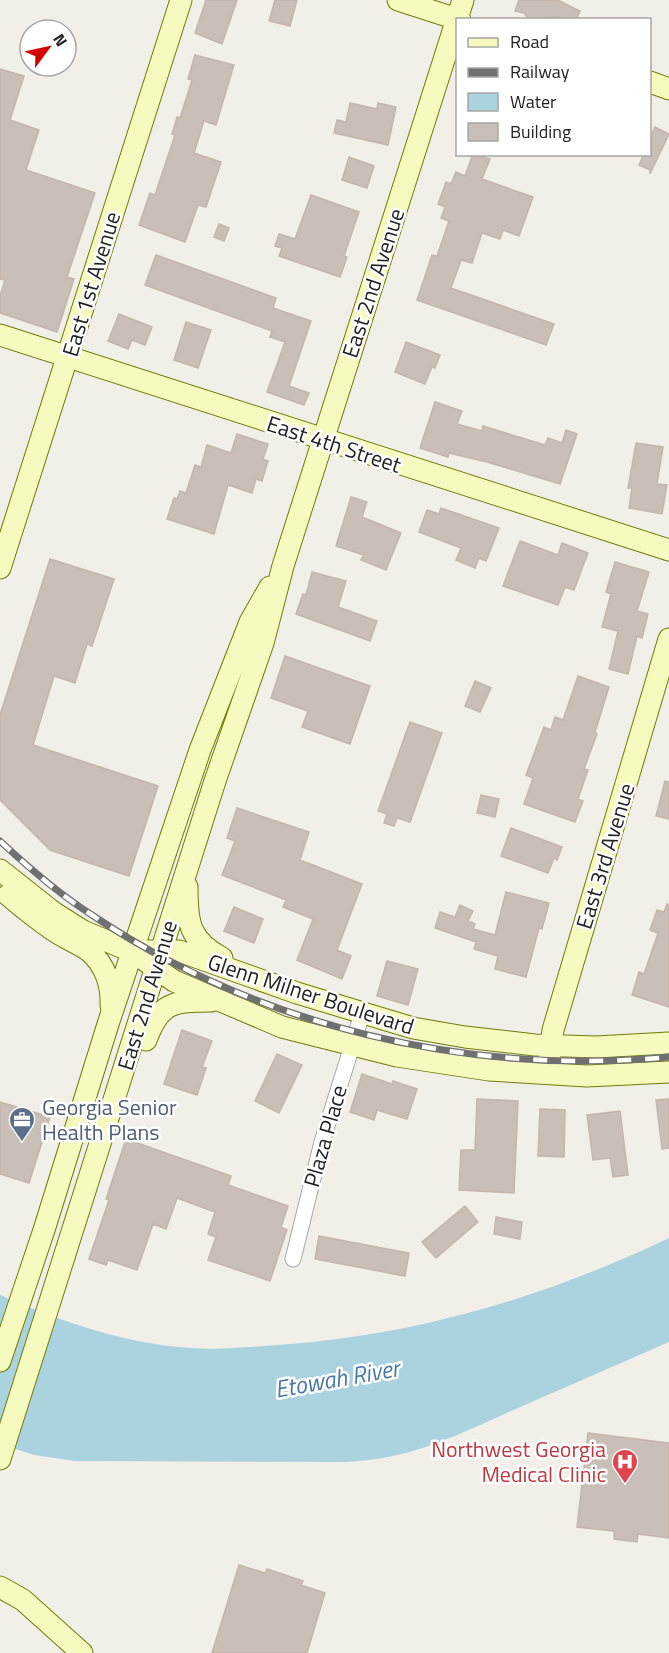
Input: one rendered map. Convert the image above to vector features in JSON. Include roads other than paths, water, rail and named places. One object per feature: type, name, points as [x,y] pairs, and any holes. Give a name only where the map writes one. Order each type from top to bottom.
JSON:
[{"type":"street","name":"East 1st Avenue","points":[[0,567],[181,0]]},
{"type":"street","points":[[398,0],[460,13]]},
{"type":"street","name":"East 2nd Avenue","points":[[0,1459],[230,737],[263,643],[283,566],[456,26]]},
{"type":"street","points":[[651,82],[669,89]]},
{"type":"street","name":"East 4th Street","points":[[0,335],[669,550]]},
{"type":"street","name":"East 2nd Avenue","points":[[0,1361],[173,828],[218,703],[254,615],[283,566]]},
{"type":"street","name":"East 3rd Avenue","points":[[546,1074],[553,1030],[669,639]]},
{"type":"street","name":"Glenn Milner Boulevard","points":[[0,870],[33,897],[99,939],[159,959],[179,951],[264,982],[413,1028],[465,1037],[550,1046],[596,1047],[669,1043]]},
{"type":"street","points":[[187,871],[188,920],[200,944],[264,982]]},
{"type":"street","points":[[0,885],[6,894],[31,915],[95,957],[112,991],[110,1022]]},
{"type":"street","name":"Glenn Milner Boulevard","points":[[159,959],[174,981],[219,1002],[282,1026],[351,1046],[441,1064],[513,1072],[621,1075],[669,1072]]},
{"type":"street","points":[[118,1089],[132,1076],[152,1022],[160,1012],[176,1003],[186,1001],[219,1002]]},
{"type":"street","name":"Plaza Place","points":[[293,1259],[322,1142],[362,1014]]},
{"type":"street","points":[[0,1587],[23,1600],[82,1653]]},
{"type":"water","name":"Etowah River","points":[[669,1238],[669,1342],[454,1436],[414,1451],[370,1460],[345,1462],[75,1461],[34,1455],[0,1444],[0,1295],[93,1330],[142,1342],[202,1349],[278,1345],[379,1333],[478,1310],[575,1278]]},
{"type":"railway","points":[[0,841],[68,898],[157,954],[225,987],[295,1014],[368,1035],[443,1050],[518,1059],[594,1061],[669,1057]]},
{"type":"place","name":"Georgia Senior Health Plans","points":[[22,1143]]},
{"type":"place","name":"Northwest Georgia Medical Clinic","points":[[625,1485]]}]
